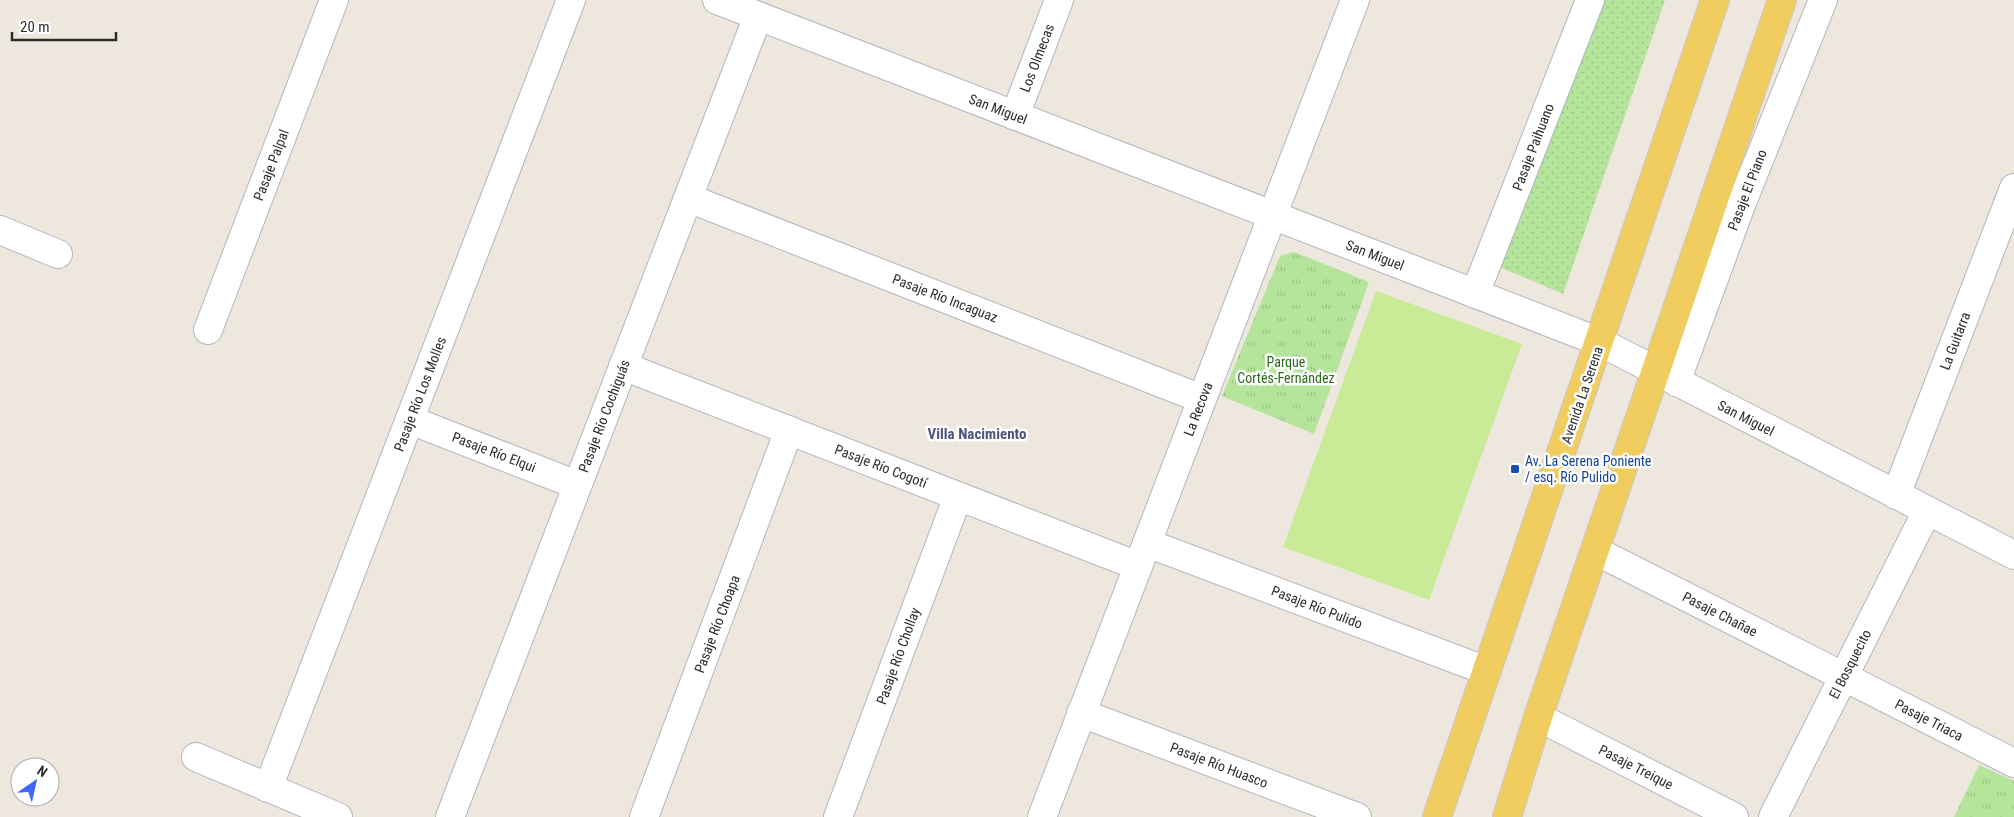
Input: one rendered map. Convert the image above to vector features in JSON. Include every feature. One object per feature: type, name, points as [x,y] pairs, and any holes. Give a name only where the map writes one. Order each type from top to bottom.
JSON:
[{"type":"main road","name":"Avenida La Serena","points":[[1437,817],[1715,0]]},
{"type":"main road","points":[[1507,817],[1538,717],[1596,551],[1666,377],[1782,0]]},
{"type":"street","name":"Pasaje Palpal","points":[[208,330],[334,0]]},
{"type":"street","name":"Pasaje Río Los Molles","points":[[268,788],[571,0]]},
{"type":"street","name":"San Miguel","points":[[717,0],[1600,342],[2014,555]]},
{"type":"street","name":"Los Olmecas","points":[[1015,116],[1059,0]]},
{"type":"street","name":"La Recova","points":[[1042,817],[1355,0]]},
{"type":"street","name":"Pasaje Paihuano","points":[[1475,294],[1590,0]]},
{"type":"street","name":"Pasaje El Piano","points":[[1666,377],[1741,205],[1823,0]]},
{"type":"street","name":"Pasaje Río Cochiguás","points":[[450,817],[758,16]]},
{"type":"street","name":"La Guitarra","points":[[1896,495],[2014,188]]},
{"type":"street","name":"Pasaje Río Incaguaz","points":[[688,198],[1202,399]]},
{"type":"street","points":[[0,230],[58,254]]},
{"type":"street","name":"Pasaje Río Cogotí","points":[[623,366],[958,496],[1142,554]]},
{"type":"street","name":"Pasaje Río Elqui","points":[[410,420],[577,485]]},
{"type":"street","name":"Pasaje Río Choapa","points":[[644,817],[789,430]]},
{"type":"street","name":"Pasaje Río Chollay","points":[[838,817],[958,496]]},
{"type":"street","name":"El Bosquecito","points":[[1773,817],[1927,510]]},
{"type":"street","name":"Pasaje Chañae","points":[[1596,551],[1843,677]]},
{"type":"street","name":"Pasaje Río Pulido","points":[[1142,554],[1487,671]]},
{"type":"street","name":"Pasaje Triaca","points":[[1843,677],[2014,762]]},
{"type":"street","name":"Pasaje Río Huasco","points":[[1082,713],[1357,817]]},
{"type":"street","name":"Pasaje Treique","points":[[1538,717],[1734,817]]},
{"type":"street","points":[[196,757],[338,817]]},
{"type":"green space","points":[[1601,0],[1665,0],[1563,294],[1500,267]]},
{"type":"green space","name":"Parque Cortés-Fernández","points":[[1294,252],[1369,282],[1314,434],[1222,396],[1280,256]]},
{"type":"green space","points":[[1376,291],[1522,344],[1429,600],[1283,547]]},
{"type":"green space","points":[[1979,765],[2014,781],[2014,817],[1954,817]]},
{"type":"place","name":"Av. La Serena Poniente / esq. Río Pulido","points":[[1515,469]]},
{"type":"district","name":"Villa Nacimiento","points":[[977,434]]}]
